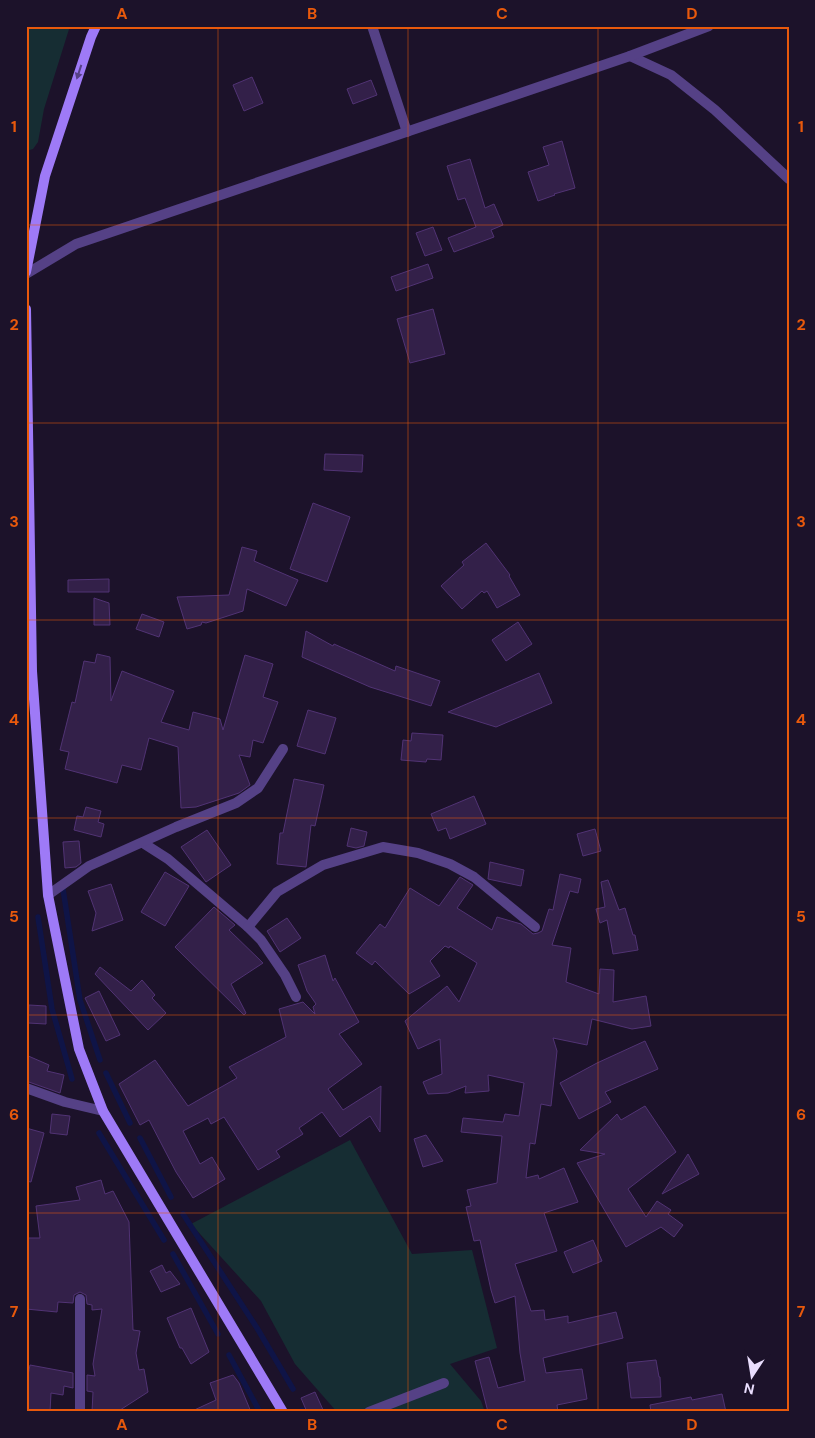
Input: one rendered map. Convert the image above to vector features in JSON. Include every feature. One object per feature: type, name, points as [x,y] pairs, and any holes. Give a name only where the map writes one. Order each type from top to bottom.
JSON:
[{"type":"main road","points":[[26,273],[46,176],[96,26]]},
{"type":"main road","points":[[26,309],[32,671],[48,895],[79,1049],[103,1111],[283,1412]]},
{"type":"street","points":[[372,26],[407,132]]},
{"type":"street","points":[[26,273],[76,244],[630,56],[709,26]]},
{"type":"street","points":[[630,56],[671,75],[715,110],[789,180]]},
{"type":"street","points":[[48,895],[89,866],[176,827],[236,803],[258,788],[283,749]]},
{"type":"street","points":[[143,843],[168,859],[248,927],[261,940],[285,975],[296,996]]},
{"type":"street","points":[[248,927],[277,892],[323,864],[383,847],[418,853],[450,864],[474,878],[535,927]]},
{"type":"street","points":[[26,1088],[65,1102],[103,1111]]},
{"type":"street","points":[[80,1299],[80,1412]]},
{"type":"street","points":[[370,1412],[444,1383]]},
{"type":"green space","points":[[26,26],[70,26],[44,109],[38,142],[33,149],[26,151]]},
{"type":"green space","points":[[350,1140],[412,1254],[472,1250],[497,1348],[450,1364],[481,1401],[485,1412],[337,1412],[295,1364],[261,1301],[191,1224]]},
{"type":"building","points":[[252,77],[263,103],[244,111],[233,85]]},
{"type":"building","points":[[371,80],[377,95],[353,104],[347,89]]},
{"type":"building","points":[[562,141],[575,188],[538,201],[528,172],[549,165],[543,147]]},
{"type":"building","points":[[470,159],[485,208],[494,204],[503,225],[491,230],[494,237],[454,252],[448,238],[476,227],[465,198],[458,200],[447,166]]},
{"type":"building","points":[[433,227],[442,250],[425,256],[416,233]]},
{"type":"building","points":[[428,264],[433,278],[396,291],[391,277]]},
{"type":"building","points":[[433,309],[445,354],[410,363],[397,319]]},
{"type":"building","points":[[325,454],[363,455],[362,472],[324,470]]},
{"type":"building","points":[[313,503],[350,517],[327,582],[290,569]]},
{"type":"building","points":[[486,543],[510,575],[520,595],[497,608],[487,591],[484,593],[482,591],[462,609],[441,586],[464,565],[462,562]]},
{"type":"building","points":[[242,547],[257,551],[254,561],[298,580],[286,606],[247,589],[243,611],[206,623],[202,622],[201,625],[187,629],[177,597],[229,595]]},
{"type":"building","points":[[109,579],[109,592],[68,592],[68,580]]},
{"type":"building","points":[[94,598],[109,603],[110,625],[94,625]]},
{"type":"building","points":[[142,614],[164,622],[159,637],[136,629]]},
{"type":"building","points":[[518,622],[532,644],[506,661],[492,640]]},
{"type":"building","points":[[306,631],[333,646],[334,644],[395,671],[396,666],[440,681],[431,706],[370,687],[302,657]]},
{"type":"building","points":[[97,654],[110,657],[111,701],[122,671],[174,691],[161,722],[189,730],[193,712],[220,719],[223,730],[245,655],[273,664],[263,697],[278,702],[263,743],[253,740],[250,757],[239,755],[250,785],[239,793],[196,807],[181,808],[178,747],[149,738],[141,770],[122,765],[117,783],[65,769],[69,752],[60,750],[72,702],[75,703],[84,661],[95,663]]},
{"type":"building","points":[[539,673],[552,703],[496,727],[448,712]]},
{"type":"building","points":[[308,710],[336,718],[325,754],[297,746]]},
{"type":"building","points":[[412,733],[443,735],[441,760],[427,759],[426,762],[401,760],[403,740],[411,741]]},
{"type":"building","points":[[294,779],[324,785],[315,826],[311,825],[306,867],[277,864],[280,833],[283,833]]},
{"type":"building","points":[[474,796],[486,824],[450,839],[446,828],[438,831],[431,814]]},
{"type":"building","points":[[86,807],[101,811],[98,822],[104,824],[101,837],[74,830],[77,816],[83,817]]},
{"type":"building","points":[[351,828],[367,832],[364,846],[356,848],[347,846]]},
{"type":"building","points":[[595,829],[601,851],[583,856],[577,834]]},
{"type":"building","points":[[207,830],[231,865],[206,882],[181,847]]},
{"type":"building","points":[[79,841],[81,863],[76,867],[65,868],[63,842]]},
{"type":"building","points":[[490,862],[524,870],[521,886],[488,879]]},
{"type":"building","points":[[165,872],[189,886],[165,926],[141,912]]},
{"type":"building","points":[[560,874],[581,879],[578,893],[570,891],[552,945],[571,948],[566,982],[599,994],[600,969],[614,970],[613,1002],[646,996],[651,1026],[632,1029],[592,1019],[587,1045],[553,1038],[557,1051],[551,1106],[541,1104],[535,1144],[530,1143],[526,1178],[538,1175],[539,1179],[564,1168],[578,1202],[544,1213],[557,1251],[515,1264],[531,1311],[544,1310],[545,1320],[568,1316],[568,1323],[616,1312],[623,1338],[543,1358],[546,1373],[582,1369],[587,1399],[557,1405],[558,1412],[488,1412],[475,1361],[489,1357],[498,1388],[525,1381],[520,1353],[515,1296],[495,1303],[480,1240],[474,1241],[466,1207],[471,1206],[467,1190],[497,1183],[502,1136],[461,1132],[463,1118],[503,1122],[505,1114],[519,1116],[524,1083],[488,1075],[489,1091],[465,1093],[466,1086],[448,1093],[428,1094],[423,1082],[442,1074],[440,1039],[418,1049],[405,1021],[447,986],[459,1002],[477,963],[450,946],[449,948],[445,946],[430,961],[440,976],[409,994],[375,961],[372,965],[356,953],[380,924],[385,928],[410,888],[439,906],[460,877],[473,885],[457,908],[492,930],[497,917],[521,924],[533,934],[538,933],[542,931],[549,909],[553,910]]},
{"type":"building","points":[[608,880],[619,910],[625,908],[633,935],[635,935],[638,950],[613,954],[607,920],[600,923],[596,909],[605,907],[601,882]]},
{"type":"building","points":[[111,884],[123,920],[92,931],[96,913],[88,891]]},
{"type":"building","points":[[214,907],[235,925],[229,930],[263,963],[231,984],[246,1013],[244,1015],[175,947]]},
{"type":"building","points":[[287,918],[301,938],[280,952],[267,931]]},
{"type":"building","points":[[325,955],[333,981],[335,978],[359,1022],[339,1034],[362,1064],[328,1089],[343,1110],[381,1086],[380,1132],[370,1116],[340,1137],[322,1112],[299,1128],[303,1134],[276,1151],[280,1157],[258,1170],[224,1117],[211,1124],[208,1118],[183,1131],[200,1164],[212,1157],[225,1179],[193,1198],[176,1172],[149,1120],[140,1125],[119,1084],[155,1060],[188,1106],[237,1078],[229,1067],[286,1037],[279,1009],[303,1002],[315,1014],[313,1007],[316,1004],[307,991],[298,965]]},
{"type":"building","points":[[100,967],[131,991],[142,980],[155,995],[152,998],[166,1013],[148,1030],[95,974]]},
{"type":"building","points":[[99,991],[120,1035],[106,1041],[85,998]]},
{"type":"building","points":[[29,1005],[46,1006],[46,1024],[28,1023]]},
{"type":"building","points":[[645,1041],[658,1069],[605,1092],[611,1102],[579,1119],[560,1083],[597,1063]]},
{"type":"building","points":[[26,1055],[49,1065],[47,1071],[64,1075],[60,1093],[26,1081]]},
{"type":"building","points":[[645,1106],[676,1152],[628,1189],[646,1217],[657,1201],[671,1210],[668,1214],[683,1225],[674,1237],[661,1227],[626,1247],[577,1163],[605,1154],[580,1150],[617,1114],[621,1120]]},
{"type":"building","points":[[52,1114],[70,1116],[67,1135],[50,1133]]},
{"type":"building","points":[[26,1128],[44,1133],[31,1182],[26,1181]]},
{"type":"building","points":[[426,1135],[443,1161],[423,1167],[414,1139]]},
{"type":"building","points":[[688,1154],[699,1174],[662,1194]]},
{"type":"building","points":[[101,1180],[105,1194],[113,1191],[129,1222],[133,1330],[140,1331],[136,1353],[139,1370],[144,1369],[148,1392],[117,1412],[92,1412],[93,1392],[87,1391],[87,1375],[95,1376],[93,1364],[102,1309],[92,1310],[92,1305],[87,1304],[86,1295],[80,1292],[74,1295],[73,1303],[58,1302],[57,1312],[26,1309],[26,1238],[40,1238],[36,1206],[80,1200],[76,1187]]},
{"type":"building","points":[[593,1240],[602,1261],[573,1273],[564,1252]]},
{"type":"building","points":[[162,1265],[166,1273],[170,1271],[180,1284],[161,1292],[150,1271]]},
{"type":"building","points":[[191,1308],[209,1352],[191,1364],[182,1348],[180,1348],[167,1318]]},
{"type":"building","points":[[656,1360],[660,1377],[661,1397],[631,1398],[627,1363]]},
{"type":"building","points":[[30,1365],[73,1373],[73,1388],[64,1386],[63,1395],[51,1393],[50,1412],[26,1411],[26,1386]]},
{"type":"building","points":[[233,1375],[239,1383],[251,1412],[190,1412],[216,1400],[210,1383]]},
{"type":"building","points":[[315,1392],[324,1412],[307,1412],[301,1398]]},
{"type":"building","points":[[722,1394],[726,1412],[651,1412],[650,1405],[691,1397],[692,1400]]},
{"type":"waterway","points":[[63,889],[80,1000],[100,1060]]},
{"type":"waterway","points":[[38,917],[52,1009],[72,1079]]},
{"type":"waterway","points":[[106,1073],[130,1123]]},
{"type":"waterway","points":[[99,1133],[164,1240]]},
{"type":"waterway","points":[[140,1138],[171,1197]]},
{"type":"waterway","points":[[183,1214],[257,1328],[293,1389]]},
{"type":"waterway","points":[[173,1254],[218,1334]]},
{"type":"waterway","points":[[229,1355],[260,1412]]}]
